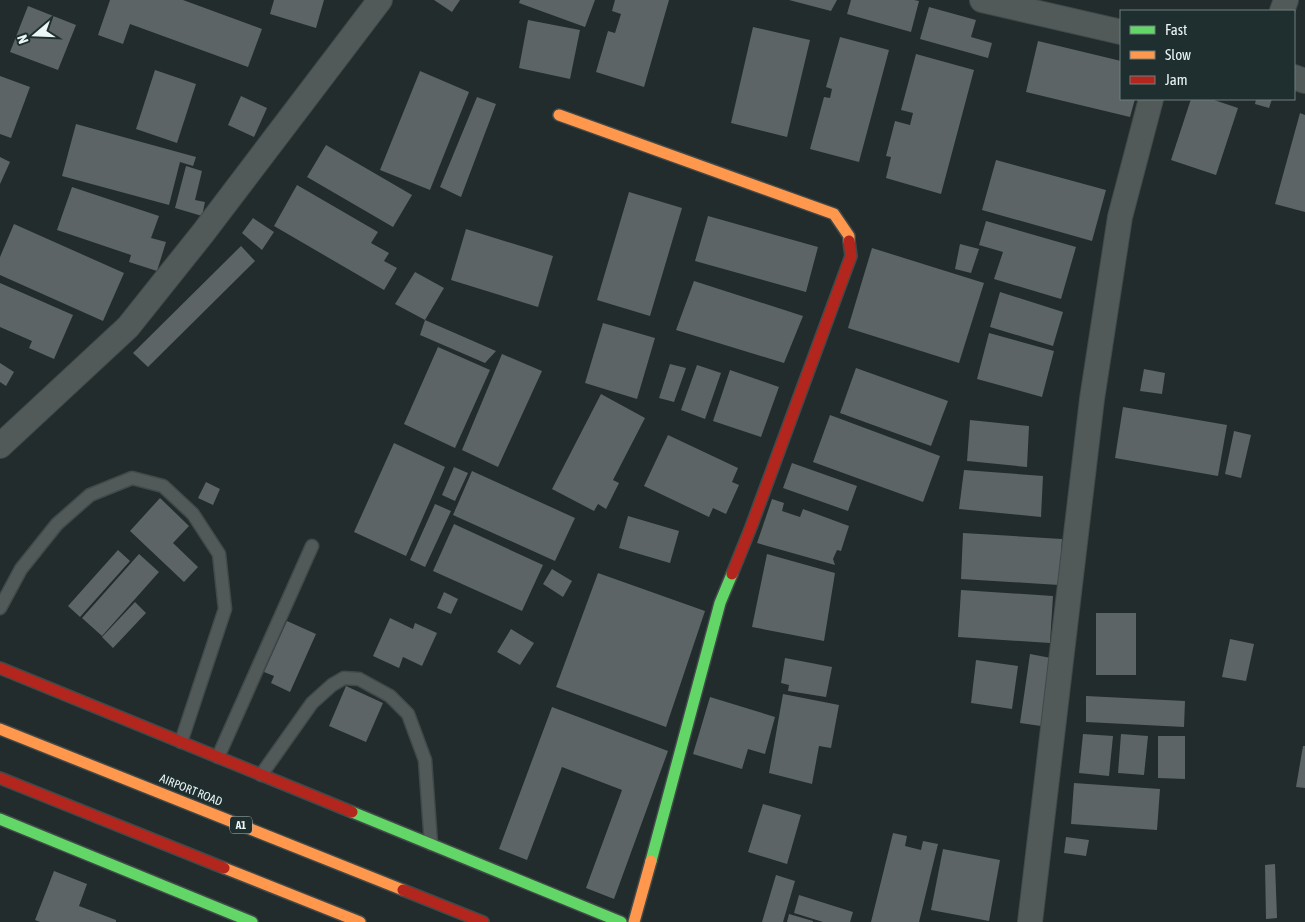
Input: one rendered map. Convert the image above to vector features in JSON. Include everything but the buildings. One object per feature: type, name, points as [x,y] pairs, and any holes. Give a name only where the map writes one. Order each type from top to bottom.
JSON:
[{"type":"main road","points":[[559,116],[834,214],[849,236],[851,256],[751,528],[720,603],[634,922]]},
{"type":"main road","points":[[0,668],[621,922]]},
{"type":"main road","name":"AIRPORT ROAD","points":[[0,729],[483,922]]},
{"type":"main road","points":[[0,778],[360,922]]},
{"type":"main road","points":[[0,819],[252,922]]},
{"type":"street","points":[[0,446],[128,327],[203,233],[380,0]]},
{"type":"street","points":[[982,0],[1120,32]]},
{"type":"street","points":[[1030,922],[1092,399],[1120,217],[1151,100]]},
{"type":"lane","points":[[0,608],[21,569],[57,524],[90,495],[132,478],[163,486],[193,514],[219,554],[224,610],[181,742]]},
{"type":"lane","points":[[218,757],[312,546]]},
{"type":"lane","points":[[261,775],[312,703],[332,685],[344,678],[359,679],[390,696],[408,714],[425,760],[431,844]]},
{"type":"traffic: fast","points":[[651,861],[720,603],[732,574]]},
{"type":"traffic: fast","points":[[352,812],[621,922]]},
{"type":"traffic: fast","points":[[0,819],[252,922]]},
{"type":"traffic: slow","points":[[559,115],[834,214],[849,236],[849,241]]},
{"type":"traffic: slow","points":[[0,729],[403,890]]},
{"type":"traffic: slow","points":[[634,922],[651,861]]},
{"type":"traffic: slow","points":[[224,868],[360,922]]},
{"type":"traffic: jam","points":[[732,574],[851,256],[849,241]]},
{"type":"traffic: jam","points":[[0,668],[352,812]]},
{"type":"traffic: jam","points":[[0,778],[224,868]]},
{"type":"traffic: jam","points":[[403,890],[483,922]]}]
